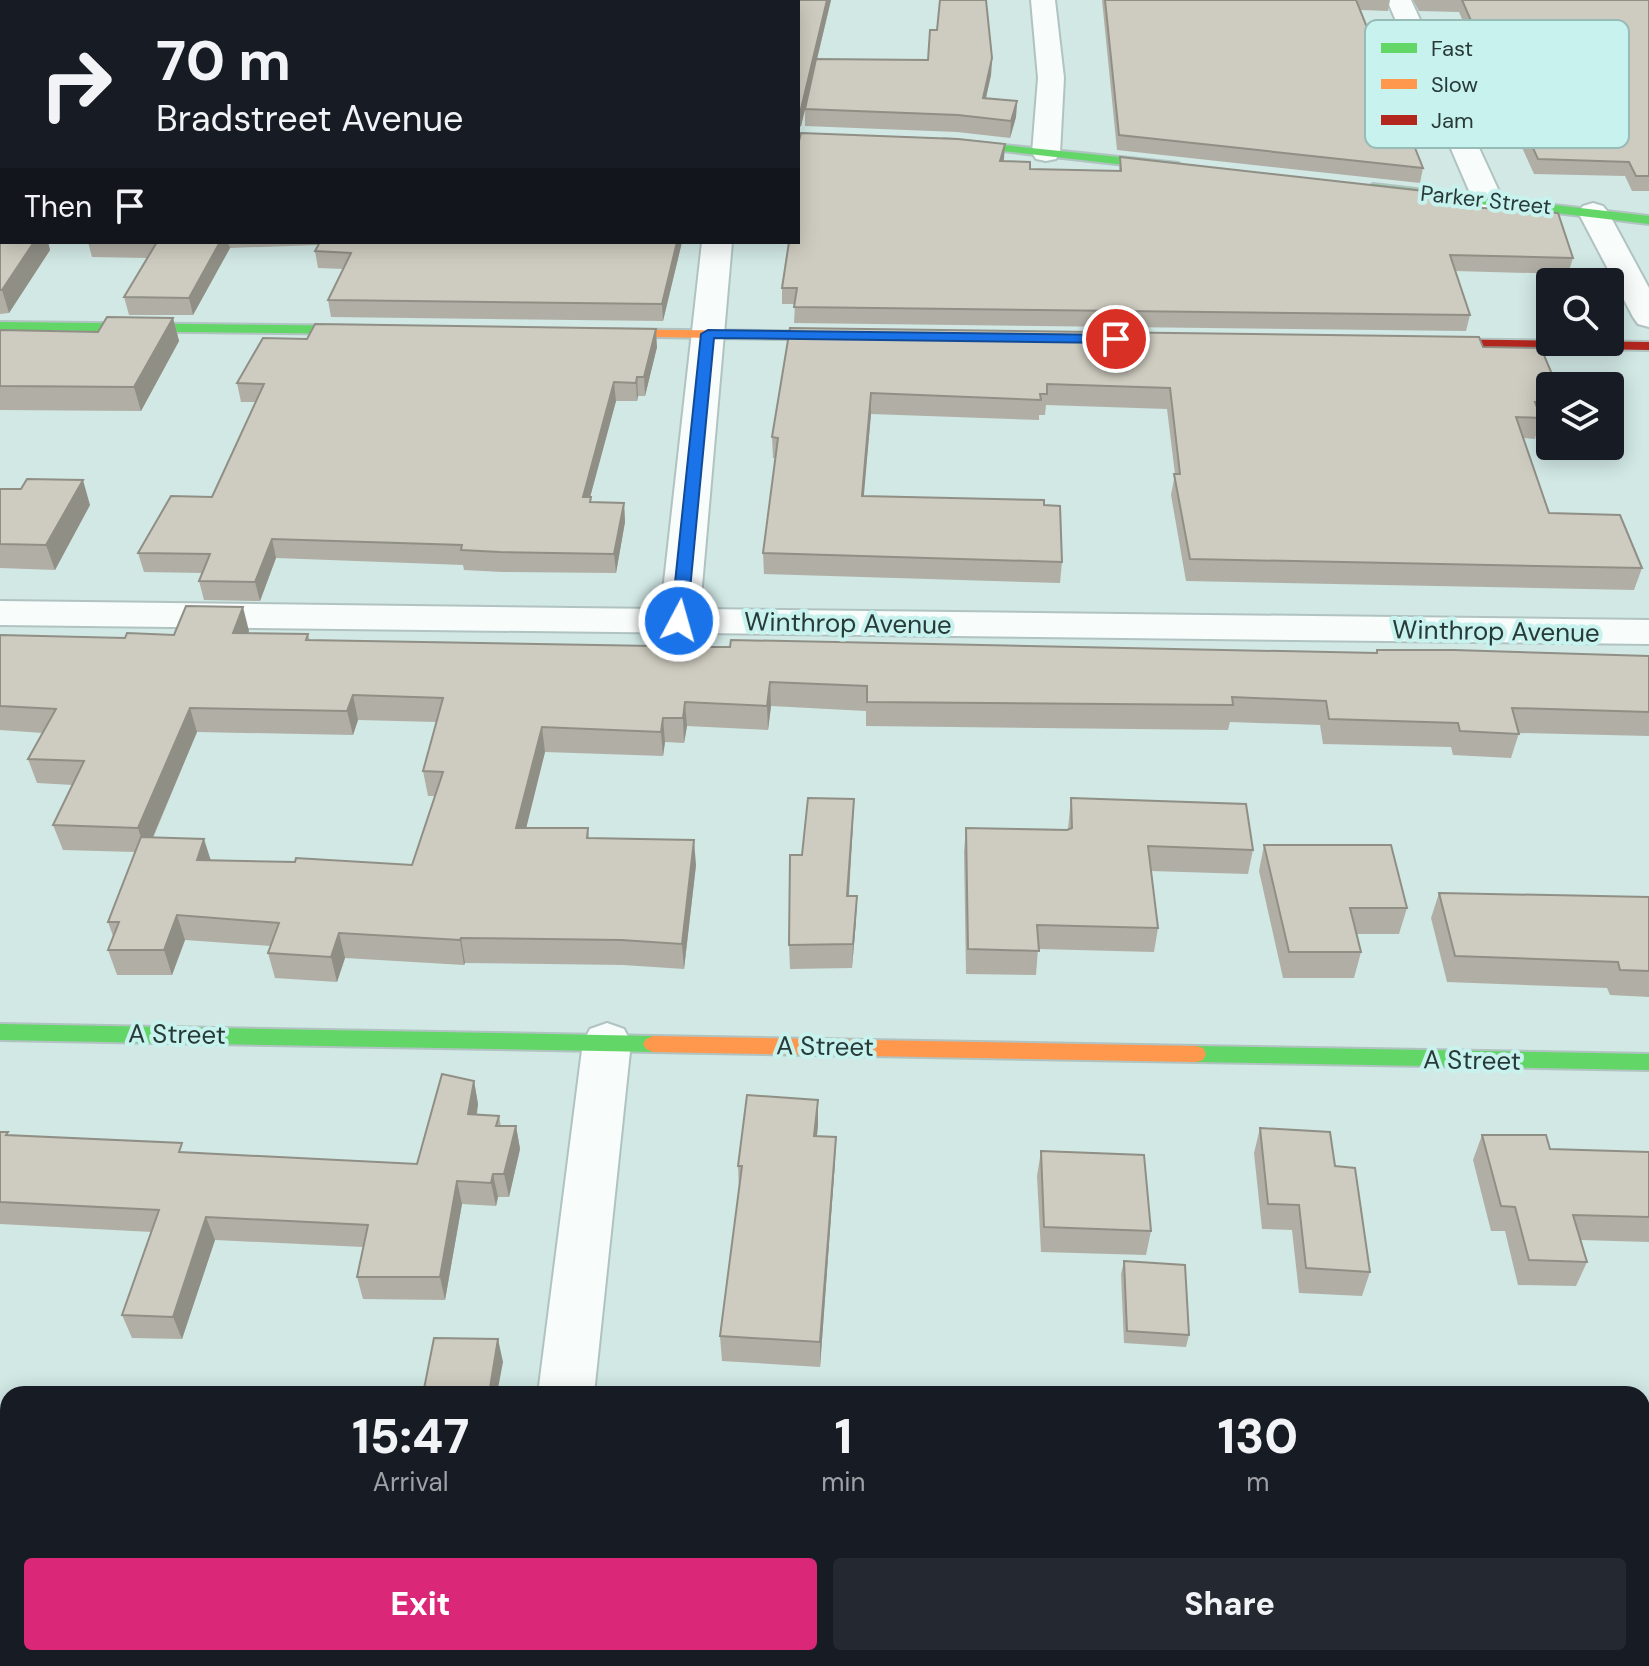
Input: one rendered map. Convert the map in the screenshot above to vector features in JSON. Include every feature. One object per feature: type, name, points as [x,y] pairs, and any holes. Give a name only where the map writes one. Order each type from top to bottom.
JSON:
[{"type":"street","points":[[1043,0],[1051,78],[1046,153]]},
{"type":"street","points":[[1399,0],[1408,20]]},
{"type":"street","points":[[927,141],[1204,170]]},
{"type":"street","points":[[1465,148],[1488,200]]},
{"type":"street","name":"Parker Street","points":[[1362,186],[1649,220]]},
{"type":"street","points":[[1593,212],[1649,317]]},
{"type":"street","points":[[679,621],[717,244]]},
{"type":"street","points":[[0,326],[393,331]]},
{"type":"street","points":[[582,332],[867,336]]},
{"type":"street","points":[[1410,343],[1649,346]]},
{"type":"street","name":"Winthrop Avenue","points":[[0,613],[1649,632]]},
{"type":"street","name":"A Street","points":[[0,1032],[1649,1062]]},
{"type":"street","points":[[567,1386],[607,1042]]},
{"type":"building","points":[[800,0],[827,0],[801,109]]},
{"type":"building","points":[[940,0],[986,0],[992,58],[983,98],[1017,101],[1011,121],[958,115],[805,109],[816,59],[928,60],[930,30],[937,30]]},
{"type":"building","points":[[1105,0],[1356,0],[1365,23],[1365,148],[1415,148],[1423,168],[1119,135]]},
{"type":"building","points":[[1462,0],[1649,0],[1649,176],[1636,176],[1629,162],[1538,159],[1533,148],[1629,148],[1629,20],[1471,20]]},
{"type":"building","points":[[801,133],[958,139],[1005,144],[1000,161],[1030,162],[1030,169],[1121,171],[1120,157],[1433,192],[1438,205],[1558,213],[1573,258],[1450,255],[1470,315],[794,307],[797,288],[782,288],[789,244],[800,244]]},
{"type":"building","points":[[0,244],[33,244],[2,290]]},
{"type":"building","points":[[156,244],[219,244],[189,298],[124,297]]},
{"type":"building","points":[[319,244],[677,244],[662,304],[328,300],[351,253],[315,251]]},
{"type":"building","points":[[107,317],[173,318],[134,387],[0,386],[0,330],[98,332]]},
{"type":"building","points":[[315,324],[656,329],[644,377],[637,377],[636,383],[614,382],[583,497],[591,497],[590,502],[624,503],[614,554],[500,552],[461,550],[462,545],[272,539],[255,582],[199,581],[210,554],[138,553],[171,496],[212,497],[264,384],[237,383],[263,338],[307,339]]},
{"type":"building","points":[[790,328],[1479,337],[1483,347],[1536,348],[1536,356],[1544,356],[1551,372],[1536,372],[1536,418],[1516,417],[1549,513],[1620,515],[1642,568],[1190,559],[1174,474],[1180,474],[1170,388],[1047,384],[1047,394],[1040,394],[1041,400],[871,393],[862,496],[1044,500],[1044,505],[1060,506],[1062,562],[763,553],[778,438],[772,437]]},
{"type":"building","points":[[27,479],[83,480],[46,545],[0,544],[0,489],[21,489]]},
{"type":"building","points":[[186,606],[243,607],[233,633],[308,634],[306,640],[730,647],[731,640],[1377,653],[1377,650],[1454,650],[1649,656],[1649,712],[1512,708],[1519,734],[1460,731],[1458,723],[1329,719],[1326,701],[1232,697],[1233,705],[867,702],[867,686],[770,682],[767,706],[685,702],[683,718],[663,718],[661,732],[542,727],[516,828],[588,828],[587,838],[694,840],[682,944],[621,940],[460,940],[339,933],[331,957],[268,953],[279,923],[177,915],[164,950],[108,950],[119,922],[108,922],[141,837],[204,839],[197,860],[295,862],[296,858],[412,865],[443,772],[423,771],[443,698],[353,695],[347,711],[190,708],[138,828],[53,825],[84,761],[28,759],[56,709],[0,706],[0,635],[125,638],[127,633],[174,635]]},
{"type":"building","points":[[808,798],[854,799],[847,896],[857,896],[853,944],[789,945],[790,855],[802,855]]},
{"type":"building","points":[[1071,798],[1246,804],[1253,850],[1148,846],[1158,928],[1037,925],[1039,951],[968,949],[966,828],[1067,830],[1072,828]]},
{"type":"building","points":[[1264,845],[1391,845],[1407,908],[1350,908],[1361,952],[1289,952]]},
{"type":"building","points":[[1439,893],[1649,897],[1649,971],[1620,970],[1618,962],[1455,956]]},
{"type":"building","points":[[442,1074],[474,1081],[468,1114],[499,1116],[496,1126],[516,1126],[504,1174],[493,1174],[491,1183],[457,1181],[440,1277],[357,1277],[368,1225],[206,1217],[173,1317],[122,1315],[159,1210],[0,1202],[0,1132],[8,1132],[6,1135],[182,1143],[179,1152],[417,1164]]},
{"type":"building","points":[[747,1095],[818,1100],[814,1136],[836,1137],[820,1342],[720,1336],[742,1166],[738,1166]]},
{"type":"building","points":[[1260,1128],[1330,1132],[1335,1166],[1355,1168],[1370,1272],[1306,1268],[1299,1205],[1268,1204]]},
{"type":"building","points":[[1482,1135],[1546,1135],[1550,1149],[1649,1152],[1649,1217],[1573,1215],[1587,1262],[1529,1260],[1515,1207],[1501,1206]]},
{"type":"building","points":[[1041,1151],[1144,1155],[1151,1231],[1044,1227]]},
{"type":"building","points":[[1124,1261],[1185,1265],[1189,1335],[1127,1331]]},
{"type":"building","points":[[434,1338],[498,1339],[490,1386],[425,1386]]},
{"type":"traffic: fast","points":[[944,142],[1178,167]]},
{"type":"traffic: fast","points":[[1373,188],[1649,220]]},
{"type":"traffic: fast","points":[[0,326],[371,330]]},
{"type":"traffic: fast","points":[[0,1032],[653,1044]]},
{"type":"traffic: fast","points":[[1196,1054],[1649,1062]]},
{"type":"traffic: slow","points":[[595,333],[847,336]]},
{"type":"traffic: slow","points":[[653,1044],[1196,1054]]},
{"type":"traffic: jam","points":[[1423,343],[1649,346]]},
{"type":"route","points":[[679,621],[708,334],[1116,339]]}]
